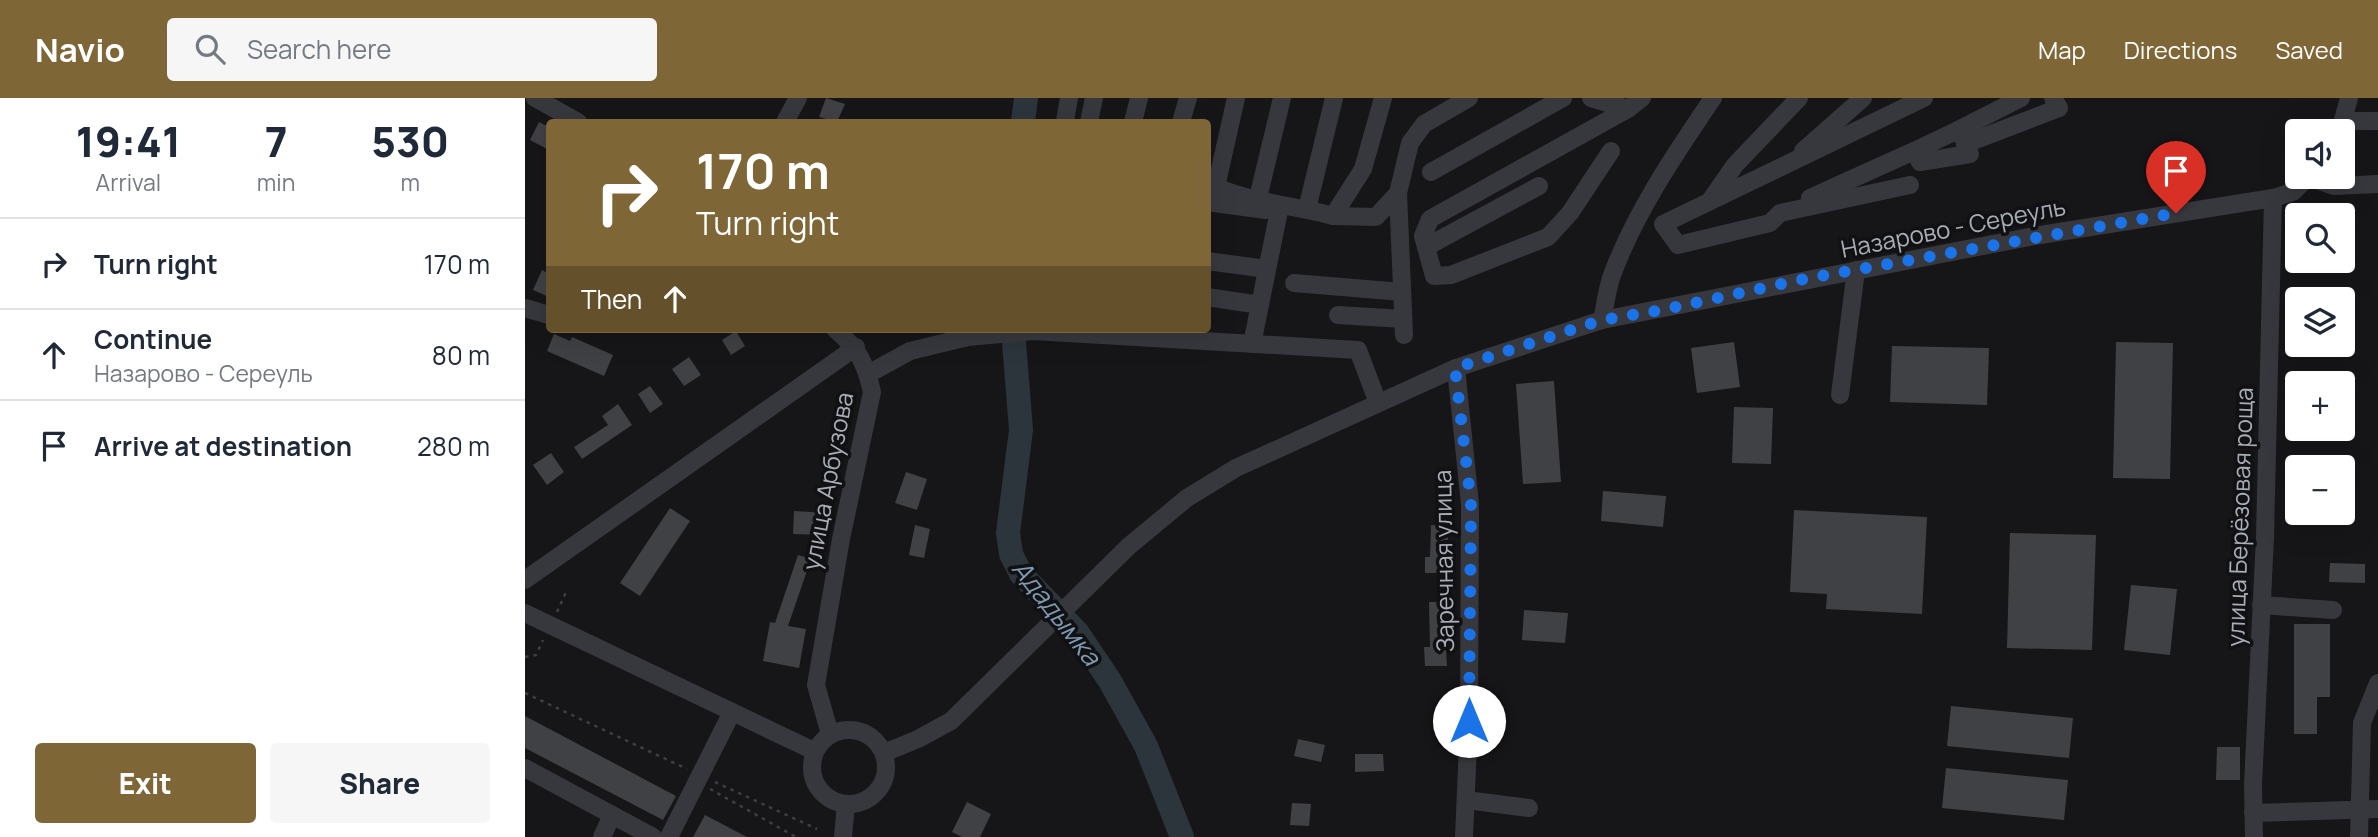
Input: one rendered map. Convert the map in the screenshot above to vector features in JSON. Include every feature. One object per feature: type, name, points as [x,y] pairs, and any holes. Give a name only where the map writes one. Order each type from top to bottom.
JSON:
[{"type":"street","points":[[535,98],[573,119]]},
{"type":"street","points":[[787,119],[798,98]]},
{"type":"street","points":[[1066,119],[1069,98]]},
{"type":"street","points":[[1090,119],[1094,98]]},
{"type":"street","points":[[1134,119],[1139,98]]},
{"type":"street","points":[[1182,119],[1188,98]]},
{"type":"street","points":[[1211,186],[1236,98]]},
{"type":"street","points":[[1258,198],[1282,98]]},
{"type":"street","points":[[1307,209],[1334,98]]},
{"type":"street","points":[[1333,216],[1363,169],[1383,98]]},
{"type":"street","points":[[1338,314],[1404,327],[1398,193],[1410,142],[1424,124],[1469,98]]},
{"type":"street","points":[[1431,172],[1563,98]]},
{"type":"street","points":[[1591,98],[1635,103]]},
{"type":"street","points":[[1602,320],[1610,280],[1624,246],[1677,151],[1713,98]]},
{"type":"street","points":[[1709,202],[1735,165],[1799,98]]},
{"type":"street","points":[[1785,167],[1863,98]]},
{"type":"street","points":[[1924,98],[1663,224],[1678,245],[1770,223],[1780,213],[1914,151],[2059,108],[2053,98]]},
{"type":"street","points":[[1961,137],[2021,98]]},
{"type":"street","points":[[2343,119],[2349,98]]},
{"type":"street","points":[[1611,150],[1570,213],[1548,237],[1451,275],[1434,276],[1423,236],[1430,219],[1635,103]]},
{"type":"street","points":[[2355,124],[2378,121]]},
{"type":"street","points":[[1735,165],[1780,133]]},
{"type":"street","points":[[1914,151],[1920,162],[1970,154],[1961,137]]},
{"type":"street","points":[[2355,185],[2378,184]]},
{"type":"street","points":[[1780,213],[1910,185]]},
{"type":"street","points":[[1426,247],[1539,186]]},
{"type":"street","name":"Назарово - Сереуль","points":[[884,753],[918,739],[951,720],[1129,546],[1187,498],[1235,468],[1455,368],[1602,320],[2110,223],[2273,198],[2296,189]]},
{"type":"street","points":[[1211,190],[1258,198],[1279,209]]},
{"type":"street","points":[[1211,190],[1279,209],[1307,209],[1333,216],[1376,216],[1398,193]]},
{"type":"street","name":"улица Берёзовая роща","points":[[2254,837],[2273,198]]},
{"type":"street","points":[[1252,344],[1279,209]]},
{"type":"street","points":[[1211,261],[1267,268]]},
{"type":"street","points":[[1840,396],[1856,270]]},
{"type":"street","points":[[1294,283],[1402,292]]},
{"type":"street","points":[[1211,298],[1260,305]]},
{"type":"street","points":[[525,309],[546,314]]},
{"type":"street","points":[[840,333],[856,347]]},
{"type":"street","points":[[868,374],[910,351],[968,337],[1011,333]]},
{"type":"street","points":[[1063,333],[1358,350],[1378,403]]},
{"type":"street","name":"улица Арбузова","points":[[525,580],[856,347],[868,374],[872,392],[841,539],[816,685],[830,734]]},
{"type":"street","name":"Заречная улица","points":[[1455,368],[1471,503],[1469,721],[1464,837]]},
{"type":"street","points":[[2261,605],[2333,610]]},
{"type":"street","points":[[525,613],[814,751]]},
{"type":"street","points":[[2359,837],[2363,723],[2378,683]]},
{"type":"street","points":[[669,837],[732,712]]},
{"type":"street","points":[[841,730],[860,731],[875,740],[884,753],[886,769],[879,788],[864,801],[846,804],[830,800],[816,786],[811,764],[814,751],[830,734],[841,730]]},
{"type":"street","points":[[525,768],[653,837]]},
{"type":"street","points":[[1465,800],[1529,808]]},
{"type":"street","points":[[843,837],[846,804]]},
{"type":"street","points":[[2253,813],[2378,808]]},
{"type":"street","points":[[602,837],[612,815]]},
{"type":"path","points":[[525,657],[536,655]]},
{"type":"path","points":[[525,693],[817,829]]},
{"type":"path","points":[[701,775],[711,790],[796,837]]},
{"type":"building","points":[[826,98],[845,104],[838,119],[819,117]]},
{"type":"building","points":[[539,122],[546,126],[546,148],[530,140]]},
{"type":"building","points":[[542,270],[546,272],[546,296],[533,290]]},
{"type":"building","points":[[737,333],[745,346],[731,355],[722,340]]},
{"type":"building","points":[[554,334],[570,341],[572,337],[613,355],[604,376],[547,351]]},
{"type":"building","points":[[1734,342],[1740,387],[1697,393],[1691,348]]},
{"type":"building","points":[[2116,342],[2173,343],[2170,479],[2113,478]]},
{"type":"building","points":[[1892,346],[1989,348],[1987,405],[1890,402]]},
{"type":"building","points":[[689,357],[701,375],[684,386],[672,369]]},
{"type":"building","points":[[1554,381],[1561,482],[1523,484],[1516,384]]},
{"type":"building","points":[[650,386],[663,404],[650,413],[638,394]]},
{"type":"building","points":[[618,404],[632,425],[582,459],[574,447],[608,425],[602,416]]},
{"type":"building","points":[[1734,407],[1773,408],[1771,464],[1732,463]]},
{"type":"building","points":[[551,453],[564,472],[547,485],[533,465]]},
{"type":"building","points":[[906,472],[927,479],[917,510],[895,503]]},
{"type":"building","points":[[1603,491],[1666,496],[1663,527],[1601,521]]},
{"type":"building","points":[[670,508],[690,521],[640,596],[620,583]]},
{"type":"building","points":[[1794,510],[1927,517],[1922,614],[1826,609],[1827,594],[1790,592]]},
{"type":"building","points":[[794,511],[826,513],[825,535],[793,534]]},
{"type":"building","points":[[915,525],[930,529],[924,558],[909,555]]},
{"type":"building","points":[[1431,525],[1448,526],[1448,540],[1443,540],[1444,573],[1425,573],[1425,557],[1430,557]]},
{"type":"building","points":[[2010,533],[2096,535],[2092,650],[2007,648]]},
{"type":"building","points":[[798,555],[811,559],[788,626],[806,629],[799,668],[763,661],[770,622],[775,623]]},
{"type":"building","points":[[2330,563],[2365,564],[2365,583],[2329,582]]},
{"type":"building","points":[[2131,585],[2177,589],[2170,655],[2124,650]]},
{"type":"building","points":[[1429,602],[1443,602],[1447,666],[1425,666],[1424,647],[1430,647]]},
{"type":"building","points":[[1524,610],[1568,613],[1565,643],[1522,640]]},
{"type":"building","points":[[2294,624],[2330,624],[2330,697],[2317,697],[2317,734],[2294,734]]},
{"type":"building","points":[[1951,706],[2073,718],[2069,758],[1947,746]]},
{"type":"building","points":[[525,716],[676,796],[663,820],[525,748]]},
{"type":"building","points":[[1298,739],[1325,745],[1321,762],[1294,756]]},
{"type":"building","points":[[2217,747],[2240,747],[2240,780],[2216,780]]},
{"type":"building","points":[[1355,754],[1383,754],[1384,771],[1355,772]]},
{"type":"building","points":[[1946,768],[2068,780],[2064,820],[1942,808]]},
{"type":"building","points":[[967,802],[991,814],[980,837],[962,837],[952,832]]},
{"type":"building","points":[[1292,803],[1311,804],[1309,826],[1290,825]]},
{"type":"building","points":[[705,815],[747,837],[693,837]]},
{"type":"waterway","name":"Ададымка","points":[[1023,119],[1026,98]]},
{"type":"waterway","name":"Ададымка","points":[[1013,333],[1021,430],[1008,533],[1011,554],[1021,574],[1077,632],[1110,681],[1146,746],[1182,837]]},
{"type":"route","points":[[1469,721],[1471,503],[1455,368],[1602,320],[2034,236],[2176,213]]}]
